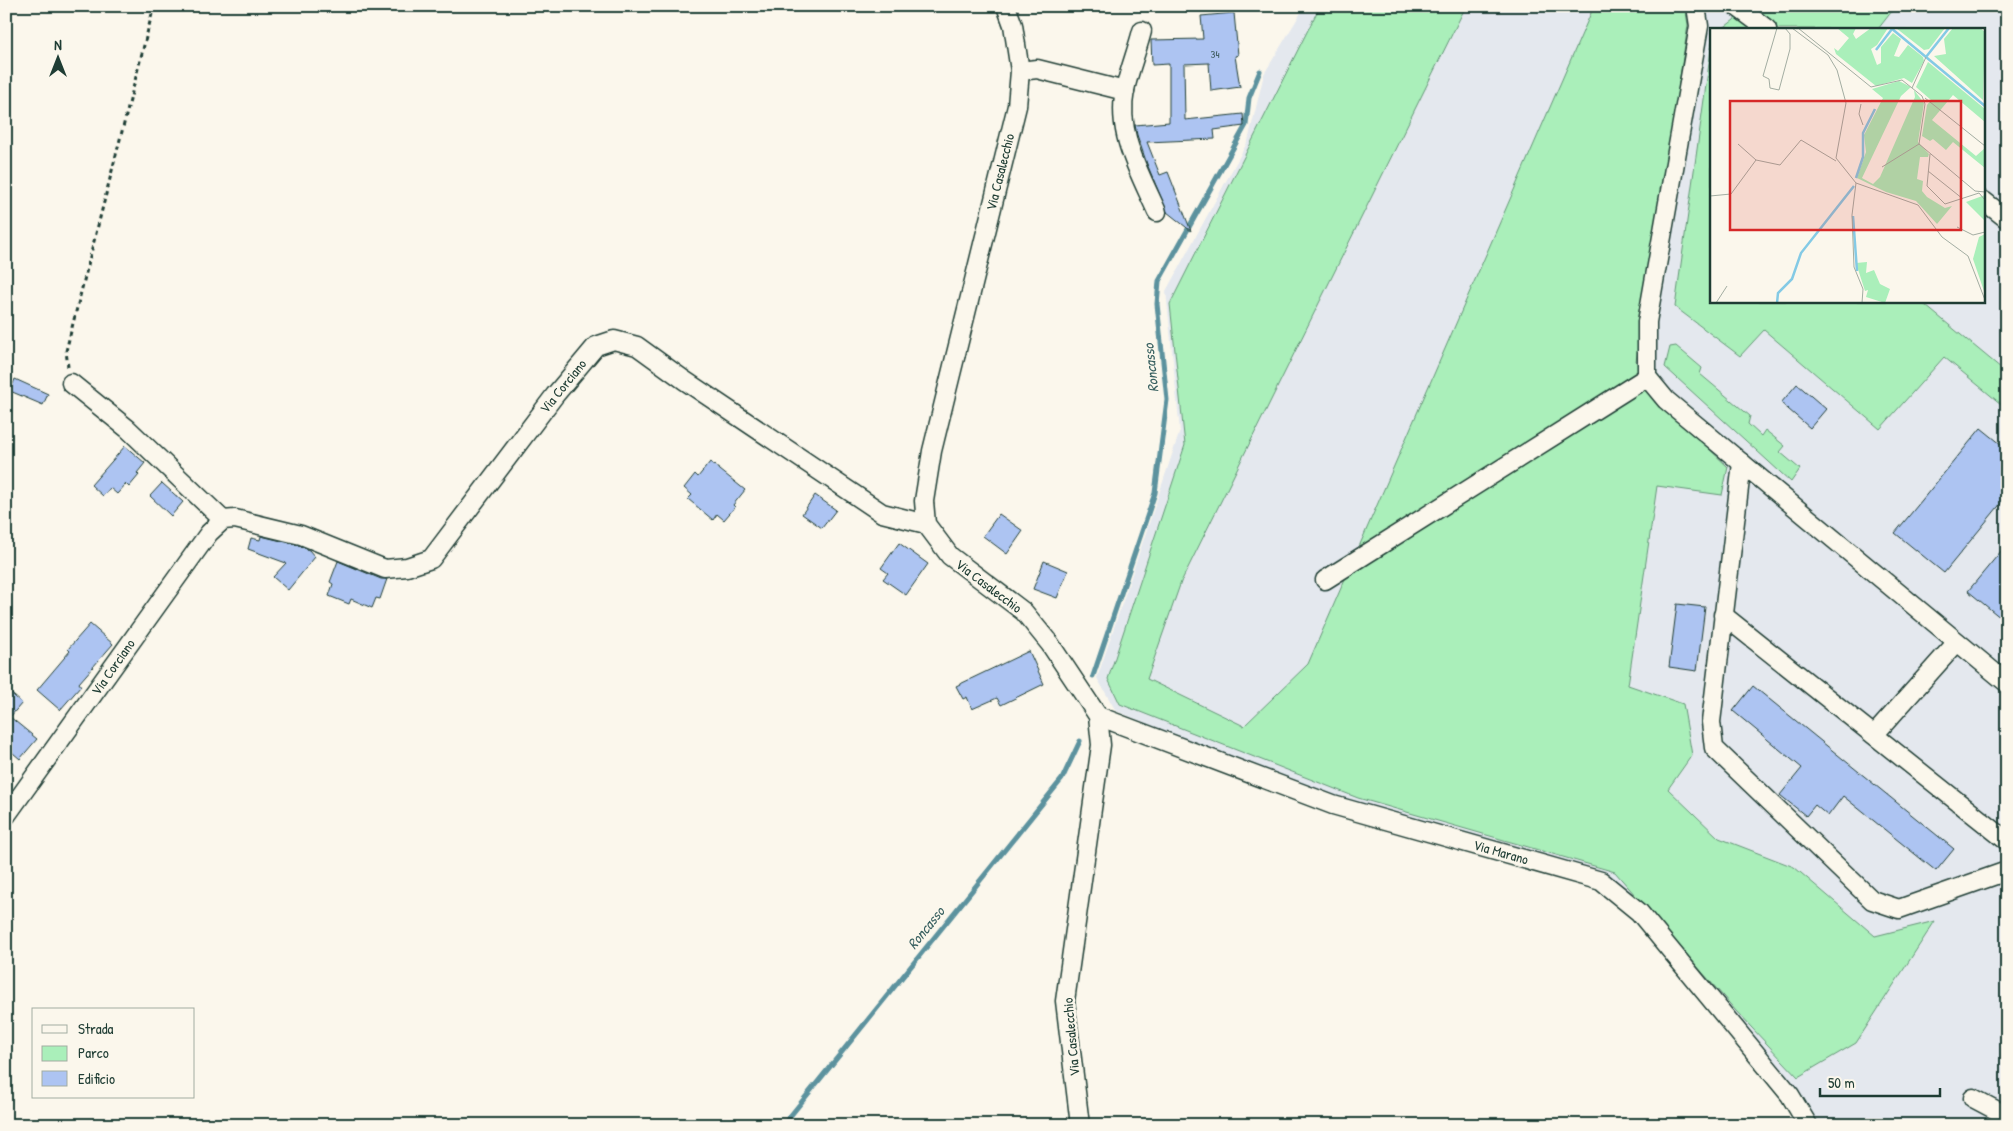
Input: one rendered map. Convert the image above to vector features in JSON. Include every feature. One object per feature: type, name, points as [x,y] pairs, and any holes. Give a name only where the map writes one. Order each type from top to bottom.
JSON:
[{"type":"street","name":"Via Casalecchio","points":[[1006,6],[1013,25],[1020,71],[1017,106],[932,452],[924,501],[926,524],[950,556],[1024,612],[1050,644],[1098,716],[1101,745],[1065,1001],[1080,1125]]},
{"type":"street","points":[[1696,6],[1699,26],[1647,322],[1647,377],[1666,400],[2007,683]]},
{"type":"street","points":[[1736,6],[1765,28]]},
{"type":"street","points":[[1142,31],[1125,91],[1123,115],[1130,150],[1156,212]]},
{"type":"street","points":[[1020,71],[1037,69],[1125,91]]},
{"type":"street","points":[[1986,202],[2007,220]]},
{"type":"street","name":"Via Corciano","points":[[6,816],[209,533],[223,520],[235,519],[301,535],[385,569],[407,567],[431,559],[555,395],[596,346],[614,340],[637,346],[684,380],[882,513],[926,524]]},
{"type":"street","points":[[1324,580],[1647,377]]},
{"type":"street","points":[[71,382],[128,429],[223,520]]},
{"type":"street","points":[[1742,464],[1711,722],[1714,748],[1872,900],[1899,909],[2007,871]]},
{"type":"street","points":[[1724,615],[2007,841]]},
{"type":"street","points":[[1874,735],[1957,642]]},
{"type":"street","name":"Via Marano","points":[[1098,716],[1333,805],[1601,880],[1639,912],[1790,1095],[1808,1125]]},
{"type":"street","points":[[1973,1098],[2007,1116]]},
{"type":"path","points":[[71,382],[66,350],[154,6]]},
{"type":"shaded area","points":[[1305,6],[2007,6],[2007,1125],[1817,1125],[1802,1098],[1692,972],[1627,891],[1327,796],[1116,711],[1097,678],[1180,431],[1166,291],[1248,141],[1264,74]]},
{"type":"green space","points":[[1320,6],[1466,6],[1181,582],[1147,679],[1244,726],[1308,664],[1594,6],[1685,6],[1688,25],[1636,361],[1652,394],[1728,467],[1722,495],[1657,486],[1628,685],[1683,704],[1692,755],[1668,789],[1719,838],[1794,867],[1875,936],[1935,921],[1856,1043],[1798,1077],[1736,1011],[1615,872],[1358,798],[1120,704],[1108,679],[1185,445],[1170,304]]},
{"type":"green space","points":[[1744,6],[1896,6],[1879,28],[1723,28],[1734,20]]},
{"type":"green space","points":[[1710,56],[1710,302],[1921,302],[2007,373],[2007,409],[1944,357],[1880,429],[1764,330],[1740,356],[1675,307]]},
{"type":"green space","points":[[1676,346],[1702,368],[1700,374],[1750,416],[1748,424],[1761,436],[1765,430],[1785,446],[1780,452],[1800,469],[1791,482],[1665,367],[1670,347]]},
{"type":"building","points":[[1234,13],[1238,55],[1235,56],[1240,87],[1211,91],[1209,63],[1184,64],[1185,120],[1243,114],[1244,126],[1214,130],[1215,139],[1147,142],[1160,175],[1168,172],[1191,231],[1167,212],[1137,135],[1135,125],[1169,122],[1169,64],[1152,65],[1151,40],[1203,39],[1201,16]]},
{"type":"building","points":[[15,379],[48,394],[43,405],[10,391]]},
{"type":"building","points":[[1797,384],[1826,409],[1810,428],[1781,403]]},
{"type":"building","points":[[1981,428],[2007,449],[2007,496],[1944,573],[1895,533]]},
{"type":"building","points":[[125,446],[145,463],[137,473],[139,475],[129,487],[126,484],[117,494],[110,488],[103,496],[91,485]]},
{"type":"building","points":[[710,462],[745,490],[733,505],[735,507],[724,520],[717,514],[713,520],[688,499],[692,495],[684,488],[695,474],[698,477]]},
{"type":"building","points":[[162,483],[183,502],[171,516],[150,496]]},
{"type":"building","points":[[815,495],[836,510],[822,528],[802,514]]},
{"type":"building","points":[[999,514],[1023,531],[1007,554],[983,536]]},
{"type":"building","points":[[261,536],[298,545],[309,550],[315,557],[288,590],[273,577],[286,563],[248,549],[251,538],[260,540]]},
{"type":"building","points":[[899,543],[928,564],[906,595],[883,579],[888,573],[881,568]]},
{"type":"building","points":[[2007,544],[2007,623],[1968,591]]},
{"type":"building","points":[[338,561],[381,579],[387,579],[380,599],[376,598],[372,608],[351,599],[349,604],[329,596],[333,584],[330,582]]},
{"type":"building","points":[[1044,561],[1068,571],[1057,598],[1033,589]]},
{"type":"building","points":[[1677,604],[1705,607],[1697,671],[1669,667]]},
{"type":"building","points":[[90,624],[113,644],[79,683],[81,686],[60,710],[37,690],[70,651],[68,649]]},
{"type":"building","points":[[1029,651],[1044,684],[1001,705],[997,698],[972,709],[967,697],[963,699],[956,686]]},
{"type":"building","points":[[1753,686],[1954,849],[1936,871],[1843,796],[1828,816],[1815,805],[1806,816],[1780,795],[1802,768],[1733,711]]},
{"type":"building","points":[[6,689],[22,703],[10,717],[37,739],[20,759],[6,747]]},
{"type":"waterway","name":"Roncasso","points":[[1093,676],[1155,493],[1167,400],[1157,304],[1159,281],[1246,125],[1249,98],[1260,71]]},
{"type":"waterway","name":"Roncasso","points":[[783,1125],[1062,779],[1080,741]]}]
